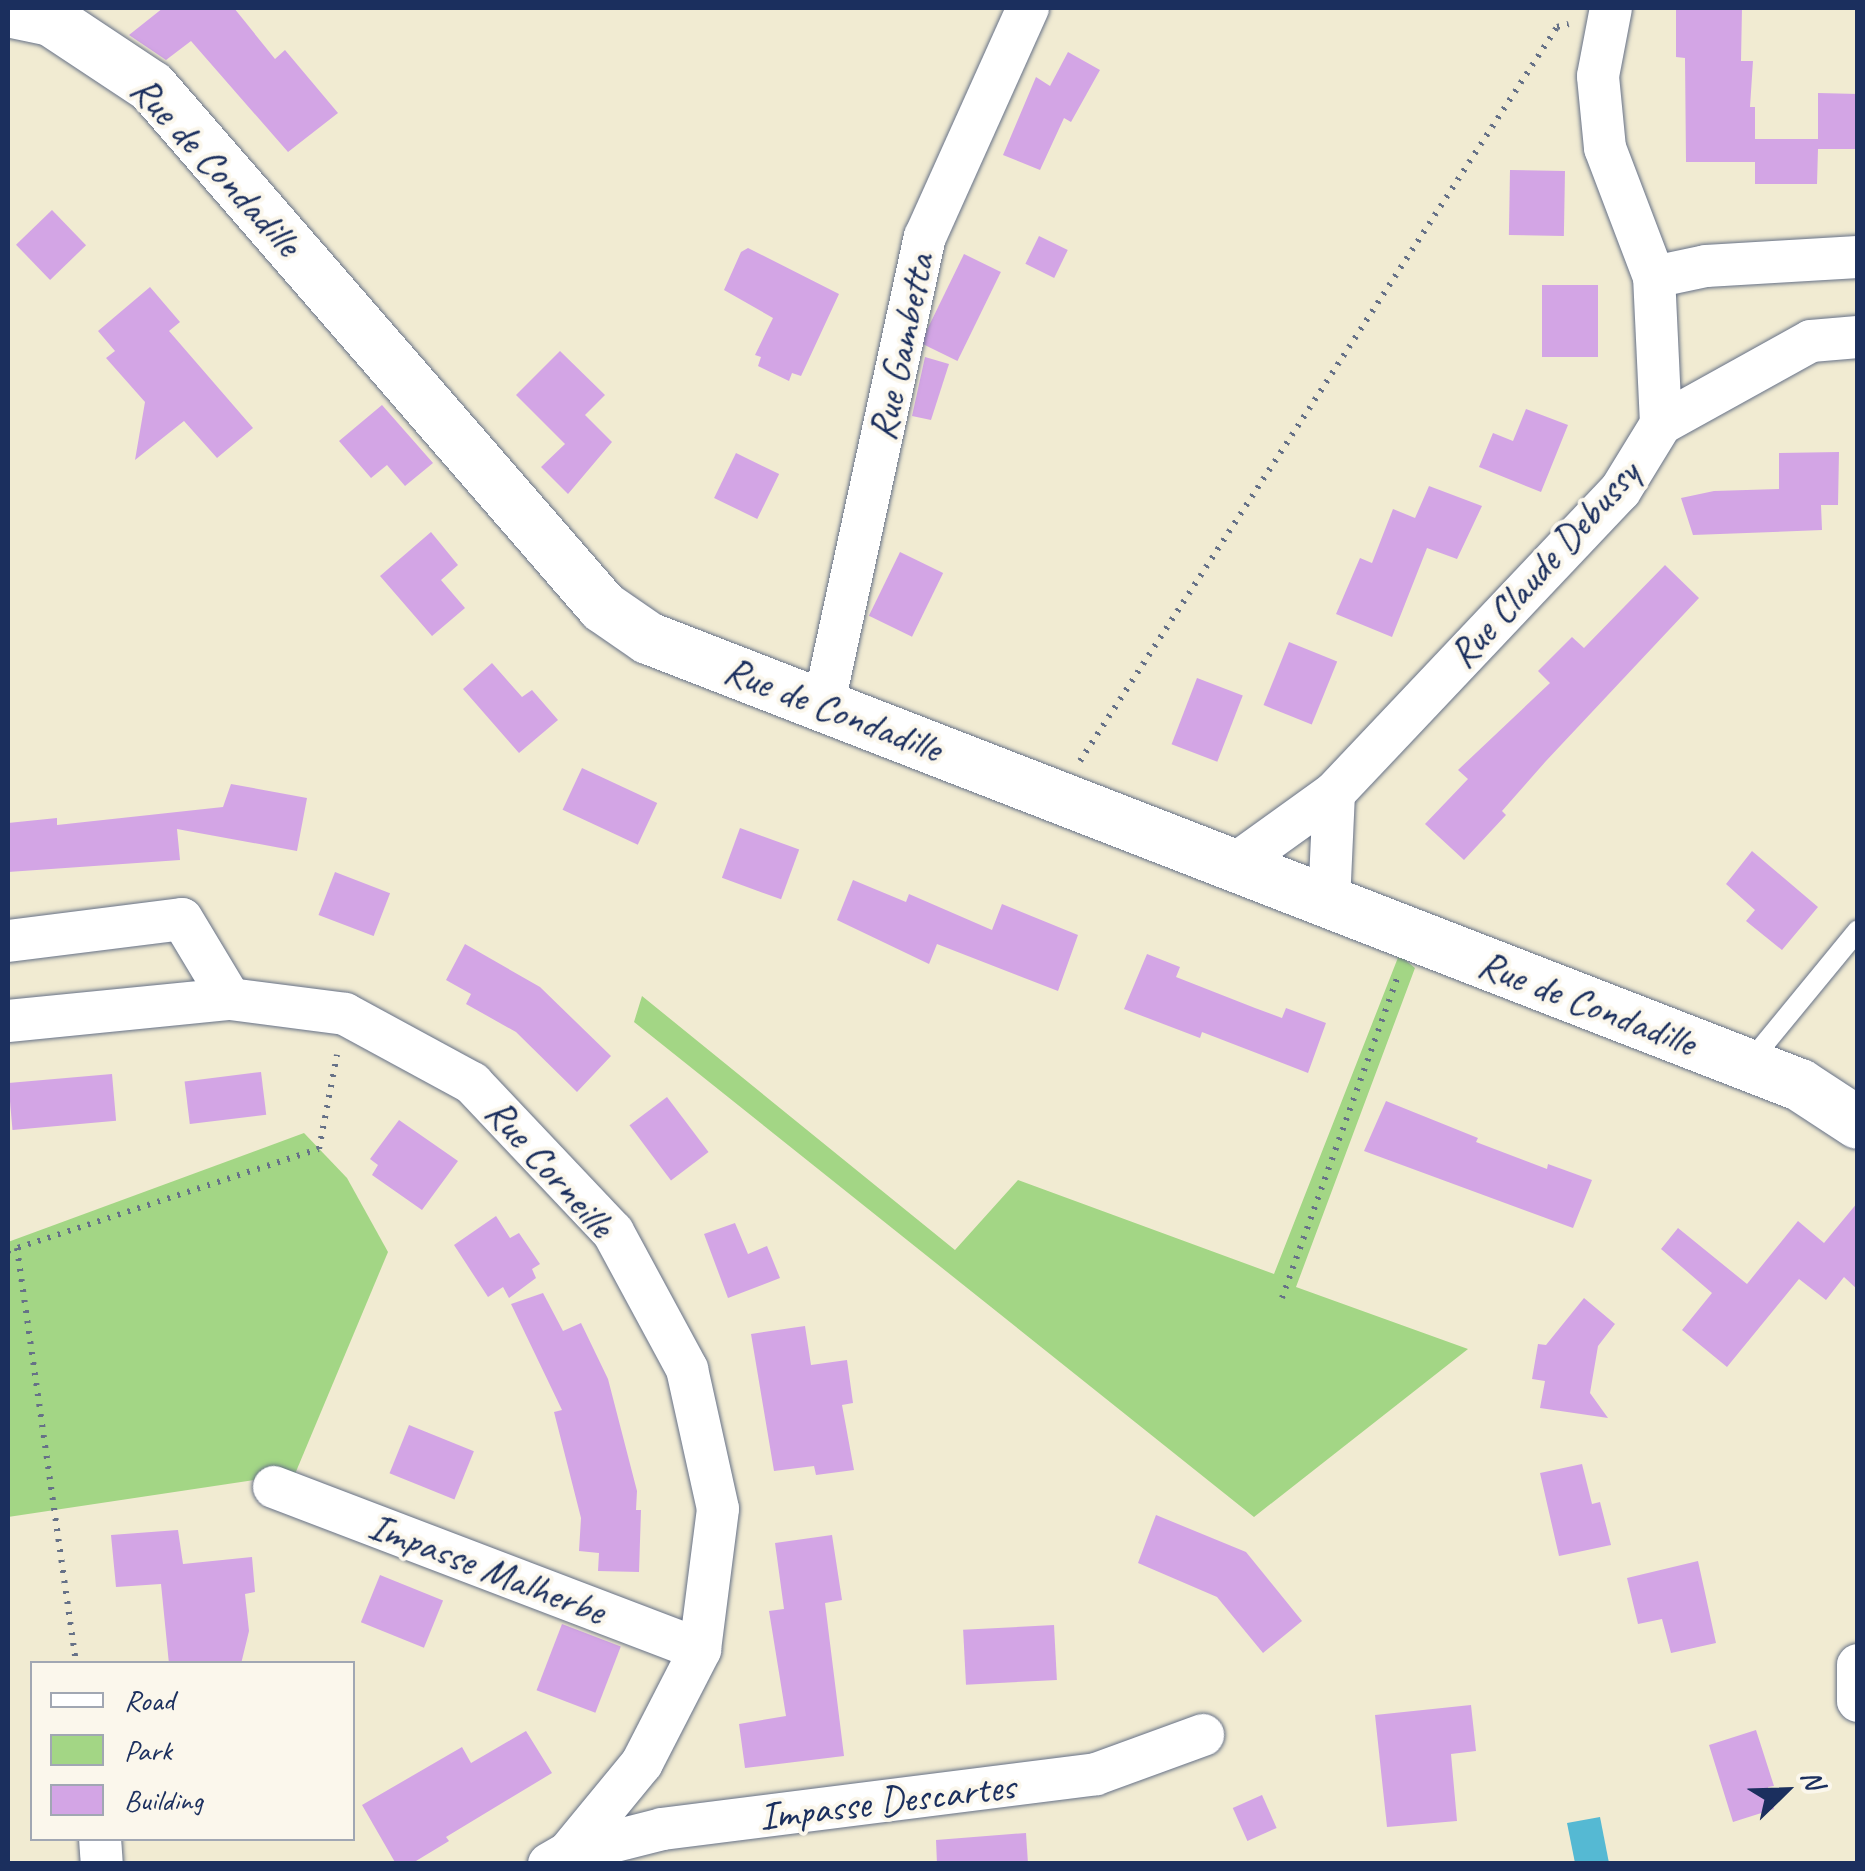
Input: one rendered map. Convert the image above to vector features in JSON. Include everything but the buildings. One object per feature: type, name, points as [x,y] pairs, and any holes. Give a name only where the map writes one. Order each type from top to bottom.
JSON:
[{"type":"street","name":"Rue Gambetta","points":[[824,704],[925,237],[1028,8]]},
{"type":"street","name":"Rue Claude Debussy","points":[[1231,867],[1334,793],[1620,490],[1661,424],[1654,277],[1606,148],[1598,76],[1610,10]]},
{"type":"street","name":"Rue de Condadille","points":[[38,13],[152,87],[603,606],[648,638],[1231,867],[1748,1064],[1800,1085],[1858,1123]]},
{"type":"street","points":[[1654,277],[1706,266],[1858,257]]},
{"type":"street","points":[[1661,424],[1811,342],[1858,338]]},
{"type":"street","points":[[1329,904],[1334,793]]},
{"type":"street","points":[[8,940],[182,919],[230,999]]},
{"type":"street","name":"Rue Corneille","points":[[8,1021],[230,999],[345,1014],[472,1083],[614,1232],[688,1369],[718,1509],[700,1650],[642,1764],[559,1858]]},
{"type":"street","name":"Impasse Malherbe","points":[[274,1486],[700,1650]]},
{"type":"street","points":[[1858,1665],[1858,1702]]},
{"type":"street","name":"Impasse Descartes","points":[[559,1858],[662,1829],[1096,1774],[1203,1735]]},
{"type":"lane","points":[[1748,1064],[1858,930]]},
{"type":"path","points":[[1056,798],[1558,27],[1610,10]]},
{"type":"path","points":[[1282,1298],[1412,936]]},
{"type":"path","points":[[8,1251],[319,1149],[345,1014]]},
{"type":"path","points":[[17,1248],[76,1661]]},
{"type":"green space","points":[[1399,955],[1415,968],[1296,1287],[1468,1349],[1254,1517],[634,1022],[642,996],[955,1250],[1018,1180],[1274,1274]]},
{"type":"green space","points":[[304,1133],[347,1178],[388,1252],[295,1474],[8,1517],[8,1242]]},
{"type":"water","points":[[1600,1817],[1609,1863],[1575,1863],[1567,1823]]}]
